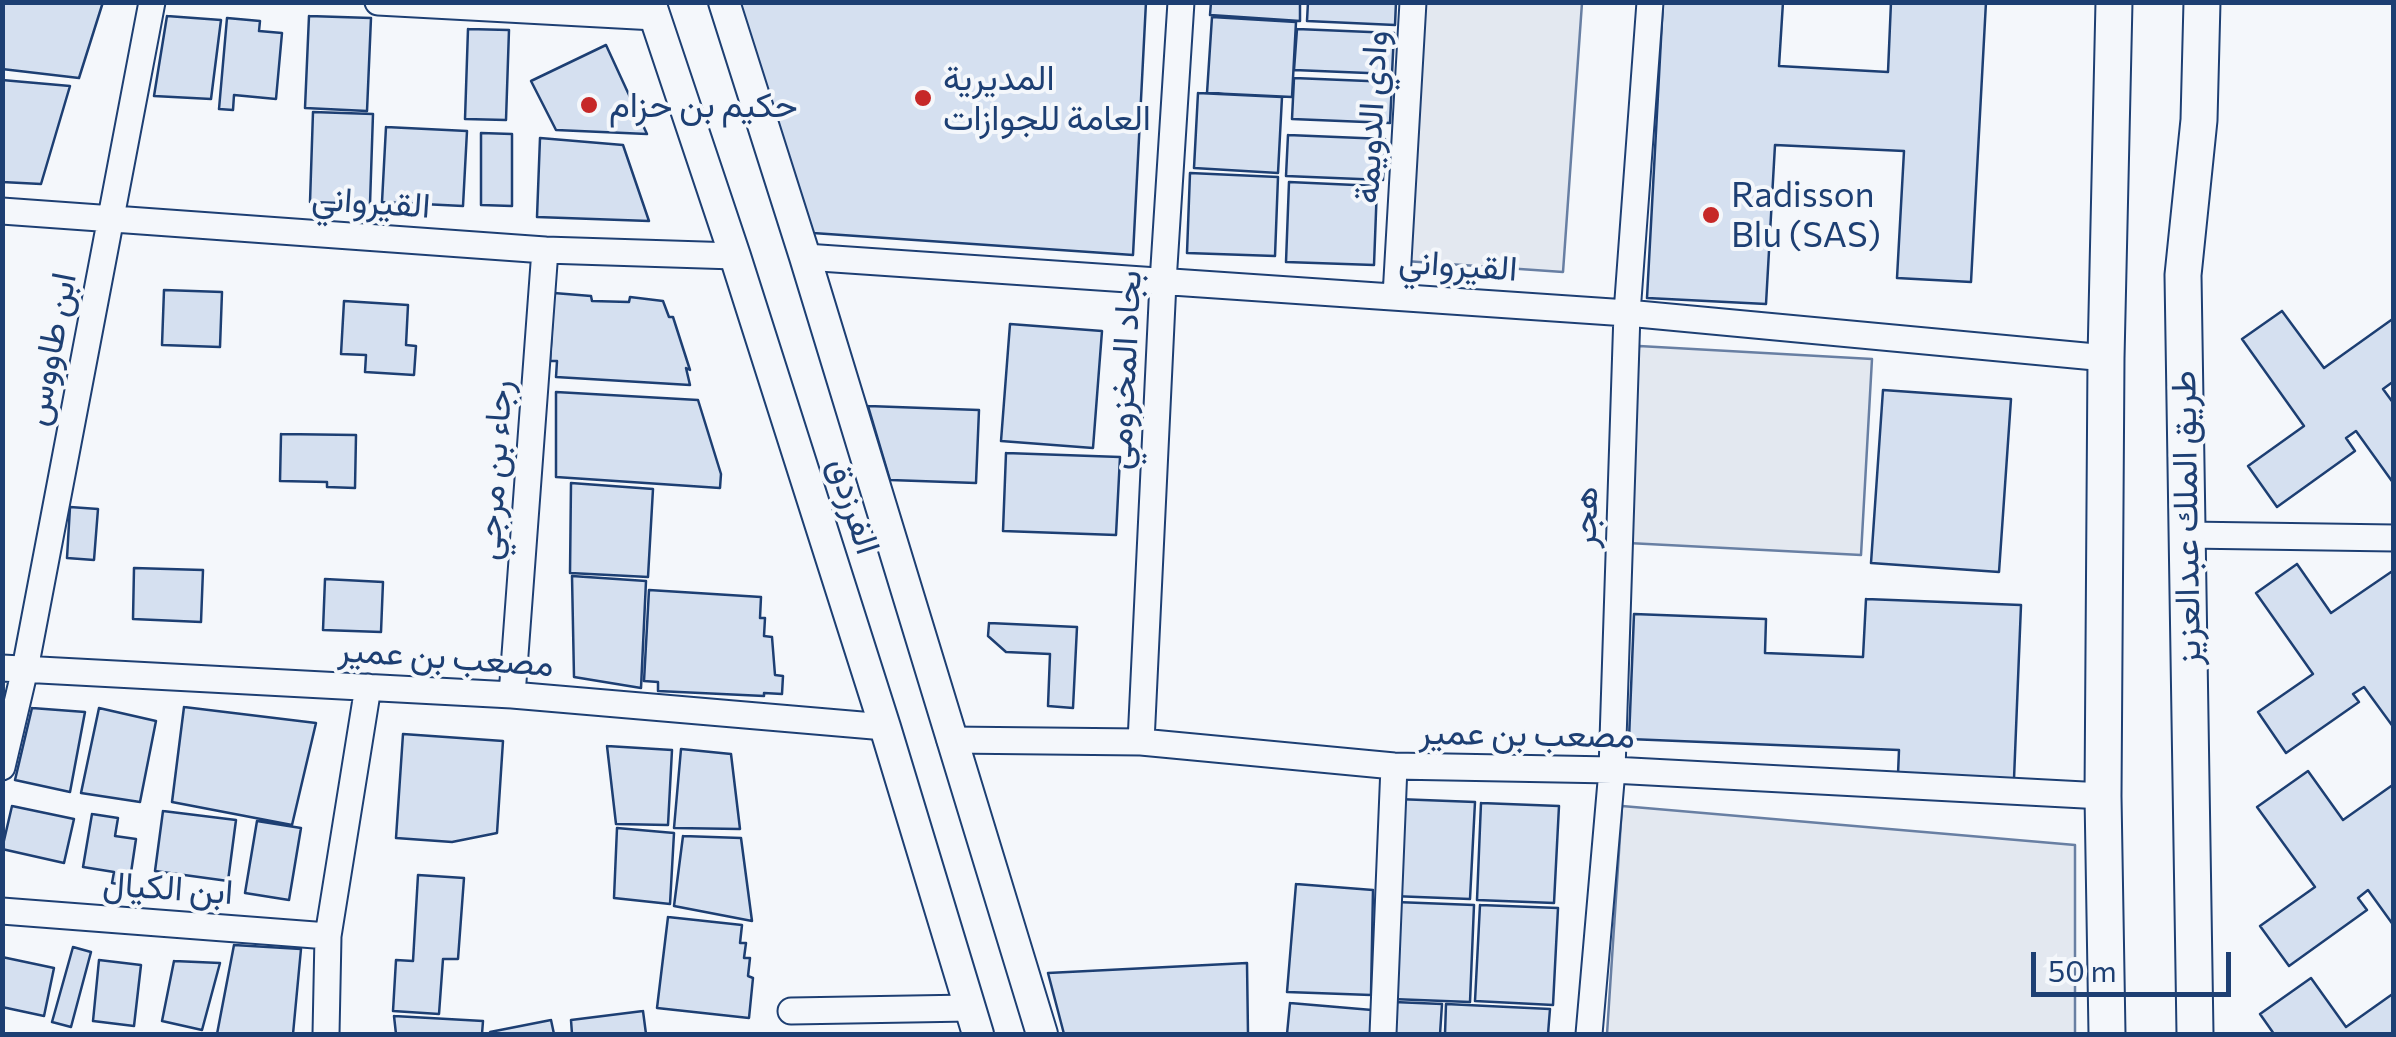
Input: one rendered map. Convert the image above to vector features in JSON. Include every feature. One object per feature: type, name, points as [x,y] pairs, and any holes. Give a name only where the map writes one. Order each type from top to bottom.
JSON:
[{"type":"main road","points":[[2108,1034],[2103,796],[2106,358],[2114,2]]},
{"type":"main road","name":"طريق الملك عبدالعزيز","points":[[2195,1034],[2182,275],[2199,120],[2202,2]]},
{"type":"street","name":"ابن طاووس","points":[[2,767],[14,668],[110,220],[152,2]]},
{"type":"street","points":[[378,2],[652,10]]},
{"type":"street","name":"الفرزدق","points":[[724,2],[1042,1034]]},
{"type":"street","name":"بجاد المخزومي","points":[[1141,742],[1162,282],[1182,2]]},
{"type":"street","name":"وادي الدويمة","points":[[1396,296],[1413,2]]},
{"type":"street","name":"هجر","points":[[1590,1034],[1612,770],[1627,313],[1650,2]]},
{"type":"street","name":"الفرزدق","points":[[652,10],[735,256],[974,1021]]},
{"type":"street","name":"القيرواني","points":[[2,211],[545,250],[735,256]]},
{"type":"street","name":"رجاء بن مرجي","points":[[512,695],[545,250]]},
{"type":"street","name":"القيرواني","points":[[805,257],[1627,313],[2106,358]]},
{"type":"street","points":[[2187,536],[2394,538]]},
{"type":"street","name":"مصعب بن عمير","points":[[14,668],[512,695],[885,727]]},
{"type":"street","points":[[326,1034],[328,936],[368,687]]},
{"type":"street","name":"مصعب بن عمير","points":[[950,740],[1141,742],[1394,766],[1612,770],[2103,796]]},
{"type":"street","points":[[1383,1034],[1394,766]]},
{"type":"street","name":"ابن الكيال","points":[[2,911],[328,936]]},
{"type":"street","points":[[792,1011],[974,1021]]},
{"type":"shaded area","points":[[1424,3],[1582,3],[1563,272],[1405,261]]},
{"type":"shaded area","points":[[1639,346],[1872,359],[1861,555],[1628,543]]},
{"type":"shaded area","points":[[1622,806],[2075,845],[2075,1034],[1607,1034]]},
{"type":"building","points":[[2,2],[103,2],[79,78],[2,69]]},
{"type":"building","points":[[739,2],[1146,2],[1133,255],[813,233]]},
{"type":"building","points":[[1211,2],[1300,2],[1300,21],[1210,15]]},
{"type":"building","points":[[1308,2],[1396,2],[1395,25],[1307,21]]},
{"type":"building","name":"Radisson Blu (SAS)","points":[[1663,2],[1783,2],[1779,66],[1888,72],[1891,2],[1986,2],[1971,282],[1897,278],[1904,151],[1775,145],[1766,304],[1647,298]]},
{"type":"building","points":[[167,16],[221,20],[211,99],[154,96]]},
{"type":"building","points":[[309,16],[371,18],[367,111],[305,108]]},
{"type":"building","points":[[1212,17],[1296,22],[1292,97],[1207,93]]},
{"type":"building","points":[[227,18],[260,21],[259,31],[282,33],[276,99],[234,95],[233,110],[219,109]]},
{"type":"building","points":[[468,29],[509,30],[506,120],[465,119]]},
{"type":"building","points":[[1297,29],[1394,33],[1392,74],[1294,70]]},
{"type":"building","name":"حكيم بن حزام","points":[[606,45],[647,134],[556,130],[531,81]]},
{"type":"building","points":[[1294,78],[1392,82],[1390,123],[1292,119]]},
{"type":"building","points":[[2,80],[70,86],[41,184],[2,182]]},
{"type":"building","points":[[1198,93],[1282,97],[1278,173],[1194,168]]},
{"type":"building","points":[[313,112],[373,114],[370,204],[310,202]]},
{"type":"building","points":[[386,127],[467,131],[463,206],[382,202]]},
{"type":"building","points":[[481,133],[512,134],[512,206],[481,205]]},
{"type":"building","points":[[1288,135],[1385,139],[1383,180],[1286,176]]},
{"type":"building","points":[[540,138],[623,145],[649,221],[537,217]]},
{"type":"building","points":[[1190,173],[1278,177],[1275,256],[1187,253]]},
{"type":"building","points":[[1289,182],[1377,186],[1374,265],[1286,262]]},
{"type":"building","points":[[164,290],[222,292],[220,347],[162,345]]},
{"type":"building","points":[[554,293],[591,296],[592,301],[629,302],[630,297],[663,301],[669,317],[673,317],[690,370],[686,368],[690,385],[556,377],[557,361],[550,361]]},
{"type":"building","points":[[344,301],[408,305],[406,345],[416,346],[414,375],[365,372],[366,355],[341,354]]},
{"type":"building","points":[[2282,311],[2324,368],[2394,318],[2394,381],[2383,389],[2394,404],[2394,484],[2356,431],[2346,438],[2355,451],[2277,507],[2248,466],[2304,426],[2242,339]]},
{"type":"building","points":[[1010,324],[1102,331],[1093,448],[1001,441]]},
{"type":"building","points":[[1883,390],[2011,399],[1999,572],[1871,563]]},
{"type":"building","points":[[556,392],[698,400],[721,474],[720,488],[556,477]]},
{"type":"building","points":[[868,406],[979,410],[976,483],[890,480]]},
{"type":"building","points":[[281,434],[356,435],[355,488],[327,487],[327,482],[280,481]]},
{"type":"building","points":[[1006,453],[1120,457],[1116,535],[1003,531]]},
{"type":"building","points":[[571,483],[653,489],[648,577],[570,573]]},
{"type":"building","points":[[70,507],[98,509],[94,560],[67,558]]},
{"type":"building","points":[[2297,564],[2331,613],[2394,570],[2394,728],[2364,687],[2353,694],[2359,702],[2286,753],[2258,712],[2313,674],[2256,593]]},
{"type":"building","points":[[134,568],[203,570],[201,622],[133,619]]},
{"type":"building","points":[[572,576],[646,581],[641,688],[574,677]]},
{"type":"building","points":[[325,579],[383,582],[381,632],[323,630]]},
{"type":"building","points":[[649,590],[761,597],[760,618],[765,618],[764,636],[772,637],[775,675],[783,676],[782,694],[658,691],[658,682],[644,681]]},
{"type":"building","points":[[1866,599],[2021,605],[2014,779],[1898,774],[1899,750],[1629,739],[1634,614],[1766,619],[1765,653],[1863,657]]},
{"type":"building","points":[[989,623],[1077,627],[1073,708],[1048,706],[1050,654],[1006,652],[988,636]]},
{"type":"building","points":[[184,707],[316,723],[292,825],[172,802]]},
{"type":"building","points":[[32,708],[85,712],[70,792],[15,780]]},
{"type":"building","points":[[99,708],[156,721],[140,802],[81,793]]},
{"type":"building","points":[[403,734],[503,741],[497,833],[452,842],[396,838]]},
{"type":"building","points":[[607,746],[672,750],[668,825],[616,824]]},
{"type":"building","points":[[681,749],[731,754],[740,829],[674,828]]},
{"type":"building","points":[[2308,771],[2343,820],[2394,784],[2394,926],[2368,890],[2358,898],[2367,910],[2289,966],[2260,926],[2315,887],[2257,807]]},
{"type":"building","points":[[1397,799],[1475,802],[1470,899],[1392,896]]},
{"type":"building","points":[[1481,803],[1559,806],[1554,903],[1477,900]]},
{"type":"building","points":[[12,806],[74,819],[64,863],[2,849]]},
{"type":"building","points":[[163,811],[236,820],[228,881],[155,871]]},
{"type":"building","points":[[92,814],[118,818],[115,836],[136,839],[129,886],[112,883],[114,872],[83,867]]},
{"type":"building","points":[[257,821],[301,828],[289,900],[245,893]]},
{"type":"building","points":[[617,828],[674,833],[670,904],[614,898]]},
{"type":"building","points":[[683,836],[741,838],[752,921],[674,906]]},
{"type":"building","points":[[418,875],[464,878],[458,959],[443,959],[439,1014],[393,1011],[396,960],[413,961]]},
{"type":"building","points":[[1296,884],[1373,890],[1371,995],[1287,992]]},
{"type":"building","points":[[1396,902],[1474,905],[1470,1002],[1392,999]]},
{"type":"building","points":[[1480,905],[1558,908],[1553,1005],[1475,1001]]},
{"type":"building","points":[[668,917],[742,925],[740,943],[746,943],[744,958],[750,958],[748,976],[753,978],[749,1018],[657,1008]]},
{"type":"building","points":[[234,945],[301,949],[293,1034],[217,1034]]},
{"type":"building","points":[[73,947],[91,952],[71,1027],[52,1022]]},
{"type":"building","points":[[2,957],[54,968],[44,1016],[2,1007]]},
{"type":"building","points":[[99,960],[141,965],[134,1026],[93,1021]]},
{"type":"building","points":[[174,961],[220,963],[202,1030],[162,1021]]},
{"type":"building","points":[[1247,963],[1248,1034],[1064,1034],[1048,973]]},
{"type":"building","points":[[2311,978],[2346,1027],[2394,993],[2394,1034],[2274,1034],[2260,1014]]},
{"type":"building","points":[[1394,1002],[1442,1004],[1440,1034],[1392,1034]]},
{"type":"building","points":[[1290,1003],[1372,1010],[1370,1034],[1287,1034]]},
{"type":"building","points":[[1446,1004],[1550,1009],[1548,1034],[1445,1034]]},
{"type":"building","points":[[643,1011],[646,1034],[572,1034],[571,1020]]},
{"type":"building","points":[[394,1016],[483,1021],[482,1034],[396,1034]]},
{"type":"building","points":[[551,1020],[554,1034],[490,1032]]},
{"type":"place","name":"المديرية العامة للجوازات","points":[[923,98]]},
{"type":"place","name":"حكيم بن حزام","points":[[589,105]]},
{"type":"place","name":"Radisson Blu (SAS)","points":[[1711,215]]}]
